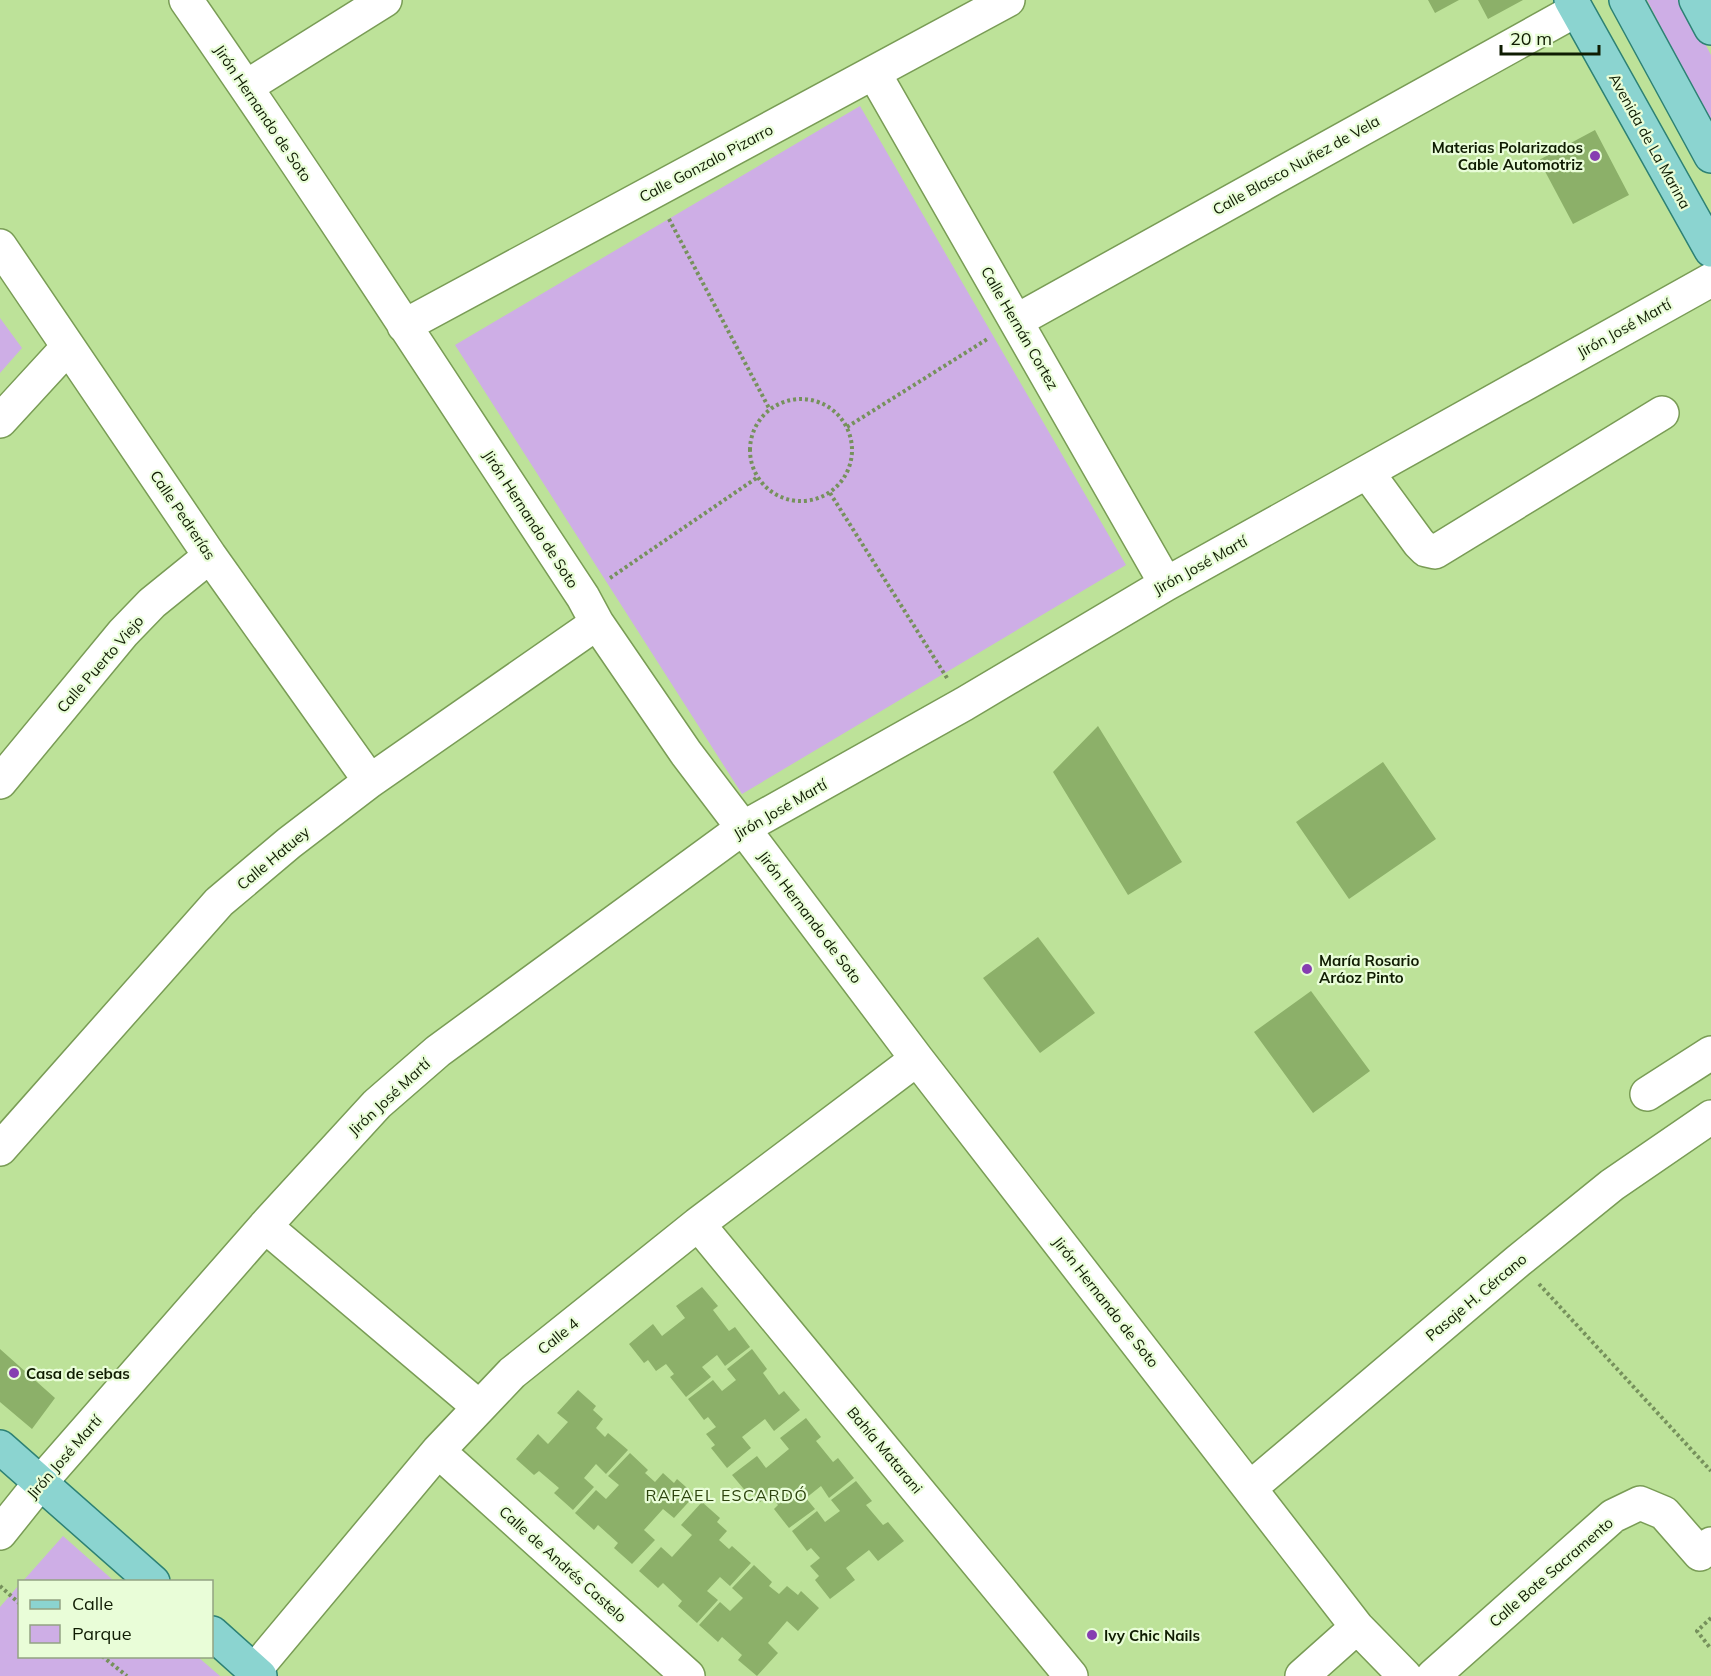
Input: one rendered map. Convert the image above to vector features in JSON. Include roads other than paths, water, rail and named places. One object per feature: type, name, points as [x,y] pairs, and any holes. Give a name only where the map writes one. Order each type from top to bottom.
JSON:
[{"type":"main road","points":[[1626,0],[1711,156]]},
{"type":"main road","points":[[1696,0],[1711,28]]},
{"type":"main road","name":"Avenida de La Marina","points":[[1573,5],[1711,250]]},
{"type":"main road","points":[[0,1447],[152,1580]]},
{"type":"main road","points":[[213,1634],[257,1673]]},
{"type":"street","name":"Jirón Hernando de Soto","points":[[186,0],[246,87],[686,753],[917,1059],[1357,1626],[1405,1676]]},
{"type":"street","points":[[246,87],[385,0]]},
{"type":"street","name":"Calle Gonzalo Pizarro","points":[[404,326],[1008,0]]},
{"type":"street","name":"Calle Blasco Nuñez de Vela","points":[[1016,321],[1573,5]]},
{"type":"street","name":"Calle Hernán Cortez","points":[[874,73],[1166,584]]},
{"type":"street","name":"Calle Pedrerías","points":[[0,246],[210,556],[370,781]]},
{"type":"street","name":"Jirón José Martí","points":[[0,1533],[40,1483],[265,1226],[377,1104],[438,1051],[743,828],[964,704],[1166,584],[1711,280]]},
{"type":"street","points":[[0,421],[68,347]]},
{"type":"street","points":[[1366,472],[1419,543],[1426,550],[1435,552],[1662,413]]},
{"type":"street","name":"Calle Puerto Viejo","points":[[0,782],[123,633],[152,603],[210,556]]},
{"type":"street","name":"Calle Hatuey","points":[[0,1149],[219,902],[289,843],[590,610]]},
{"type":"street","points":[[1647,1094],[1711,1053]]},
{"type":"street","name":"Calle 4","points":[[257,1673],[438,1451],[512,1372],[698,1224],[917,1059]]},
{"type":"street","name":"Pasaje H. Cércano","points":[[1251,1488],[1518,1261],[1612,1185],[1711,1117]]},
{"type":"street","name":"Bahía Matarani","points":[[698,1224],[1071,1676]]},
{"type":"street","points":[[265,1226],[479,1407]]},
{"type":"street","name":"Calle de Andrés Castelo","points":[[438,1451],[688,1676]]},
{"type":"street","name":"Calle Bote Sacramento","points":[[1433,1676],[1584,1540],[1613,1516],[1640,1503],[1664,1513],[1706,1549]]},
{"type":"street","points":[[1302,1676],[1357,1626]]},
{"type":"place","name":"Materias Polarizados Cable Automotriz","points":[[1595,156]]},
{"type":"place","name":"María Rosario Aráoz Pinto","points":[[1307,969]]},
{"type":"place","name":"Casa de sebas","points":[[14,1373]]},
{"type":"place","name":"Ivy Chic Nails","points":[[1092,1635]]},
{"type":"district","name":"RAFAEL ESCARDÓ","points":[[727,1495]]}]
